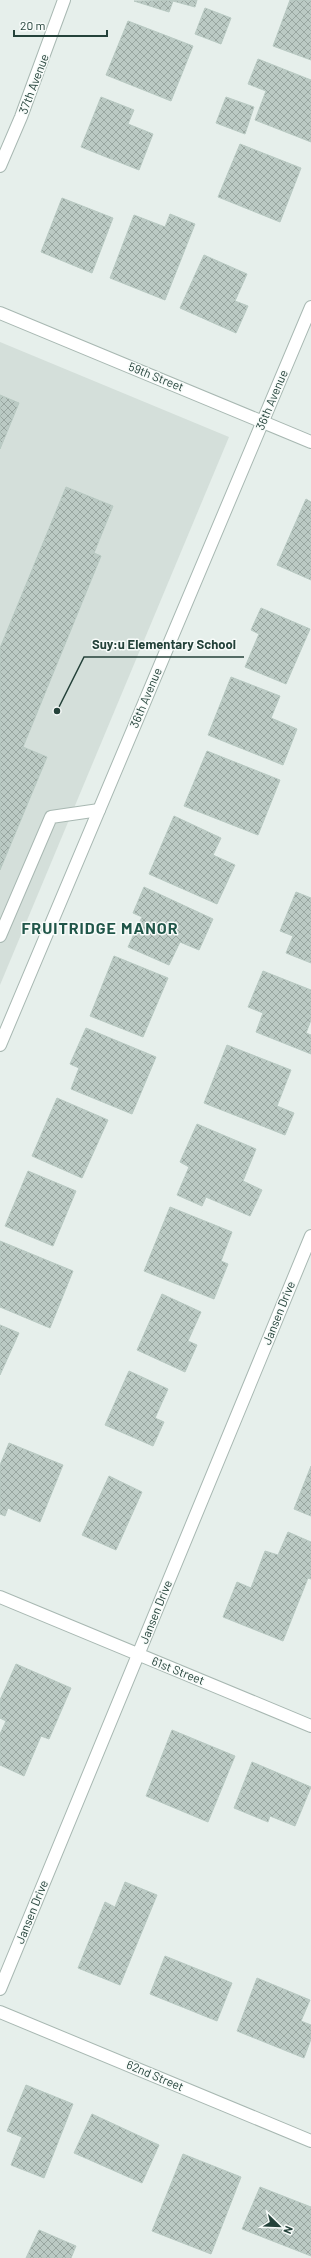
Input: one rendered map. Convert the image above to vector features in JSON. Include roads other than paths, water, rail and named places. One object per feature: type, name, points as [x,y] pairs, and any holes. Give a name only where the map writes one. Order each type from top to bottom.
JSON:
[{"type":"street","name":"37th Avenue","points":[[0,166],[21,117],[64,0]]},
{"type":"street","name":"36th Avenue","points":[[0,1045],[311,307]]},
{"type":"street","name":"59th Street","points":[[0,313],[311,442]]},
{"type":"street","points":[[0,936],[51,817],[99,810]]},
{"type":"street","name":"Jansen Drive","points":[[0,1989],[311,1236]]},
{"type":"street","name":"61st Street","points":[[0,1597],[311,1726]]},
{"type":"street","name":"62nd Street","points":[[0,2012],[311,2141]]},
{"type":"place","name":"Suy:u Elementary School","points":[[57,711]]},
{"type":"district","name":"FRUITRIDGE MANOR","points":[[100,928]]}]
